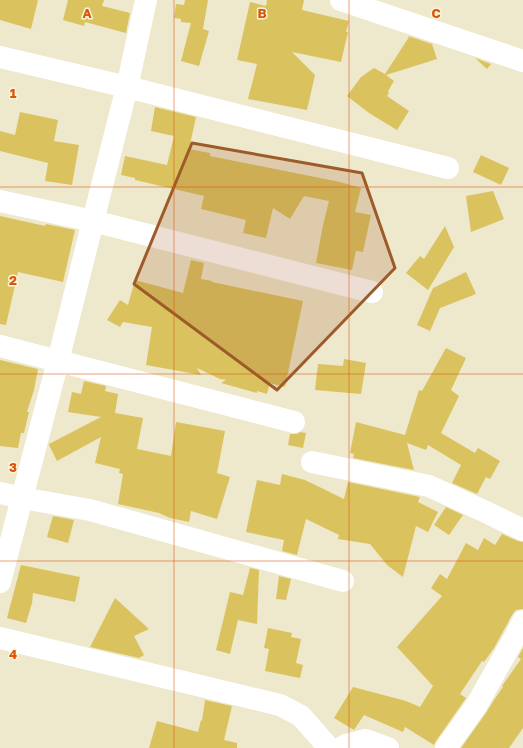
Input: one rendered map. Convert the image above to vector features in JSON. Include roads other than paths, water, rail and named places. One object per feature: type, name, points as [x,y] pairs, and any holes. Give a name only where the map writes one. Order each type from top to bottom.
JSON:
[{"type":"street","points":[[0,582],[127,87],[146,0]]},
{"type":"street","points":[[342,0],[523,61]]},
{"type":"street","points":[[0,57],[127,87],[448,168]]},
{"type":"street","points":[[0,201],[93,221],[372,292]]},
{"type":"street","points":[[0,346],[294,422]]},
{"type":"street","points":[[312,462],[429,486],[523,530]]},
{"type":"street","points":[[0,493],[90,510],[343,581]]},
{"type":"street","points":[[446,748],[476,706],[523,621]]},
{"type":"street","points":[[0,638],[280,705],[301,716],[329,748]]},
{"type":"street","points":[[341,748],[346,745],[366,740],[388,748]]}]
